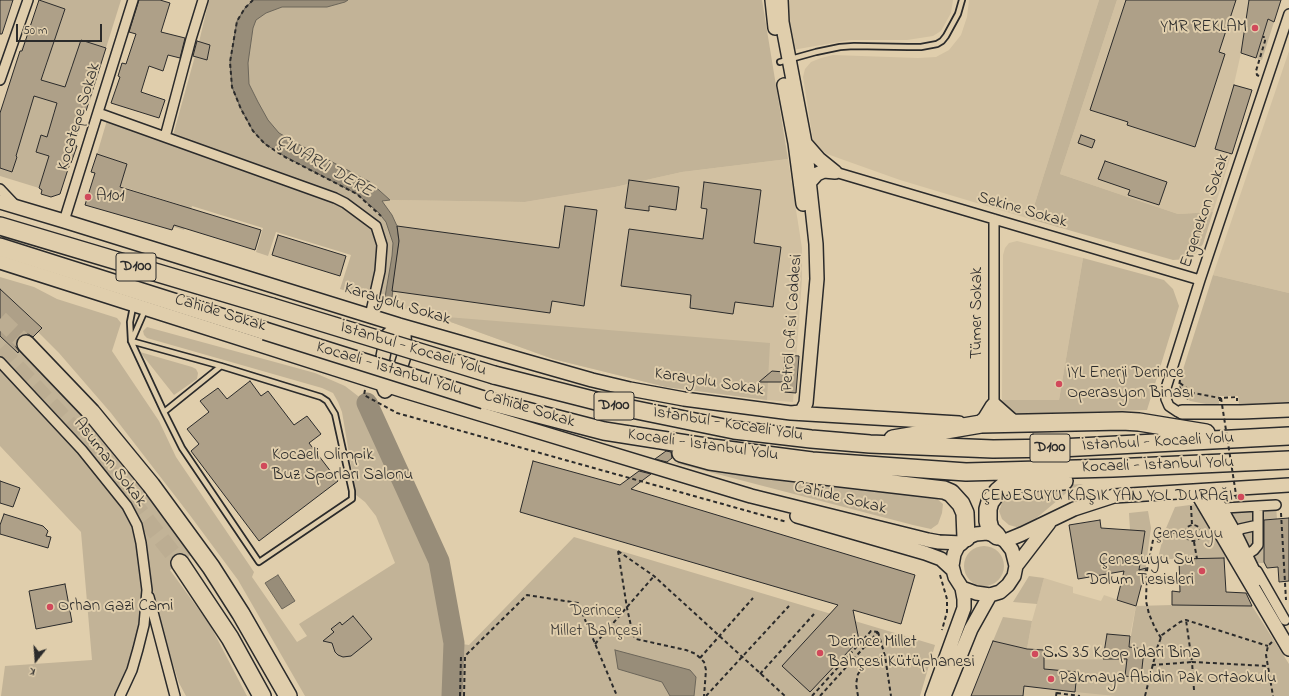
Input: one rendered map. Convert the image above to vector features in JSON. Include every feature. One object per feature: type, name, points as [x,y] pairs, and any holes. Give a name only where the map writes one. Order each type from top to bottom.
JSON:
[{"type":"highway","name":"İstanbul - Kocaeli Yolu","points":[[0,226],[494,375],[612,405],[734,430],[870,444],[979,448],[1060,448],[1289,436]]},
{"type":"highway","name":"Kocaeli - İstanbul Yolu","points":[[0,247],[484,400],[604,431],[712,448],[812,461],[966,472],[1075,470],[1289,460]]},
{"type":"highway","points":[[26,344],[91,412],[151,485],[211,567],[241,614],[288,696]]},
{"type":"highway","points":[[981,424],[986,420],[994,407],[1012,423]]},
{"type":"highway","points":[[870,444],[912,435],[981,424],[1128,421],[1238,439]]},
{"type":"highway","points":[[604,431],[710,461],[764,469],[944,490],[952,493],[961,504],[965,514],[964,540]]},
{"type":"highway","points":[[1001,538],[990,529],[988,522],[988,509],[998,491],[1005,485],[1123,477],[1240,463]]},
{"type":"highway","points":[[180,563],[230,638],[262,696]]},
{"type":"main road","name":"Petrol Ofisi Caddesi","points":[[772,0],[800,143],[807,206],[809,279],[799,402],[796,409],[791,413]]},
{"type":"main road","name":"Petrol Ofisi Caddesi","points":[[781,0],[784,60]]},
{"type":"main road","points":[[800,143],[801,154],[807,161],[824,169],[835,172]]},
{"type":"main road","points":[[800,143],[835,172]]},
{"type":"main road","points":[[807,161],[809,183],[807,206]]},
{"type":"main road","points":[[809,183],[817,174],[824,172],[835,172]]},
{"type":"main road","points":[[807,206],[821,177],[826,173],[835,172]]},
{"type":"main road","name":"Karayolu Sokak","points":[[0,202],[385,321],[592,380],[630,389],[684,399],[791,413],[981,424]]},
{"type":"main road","name":"Petrol Ofisi Caddesi","points":[[791,413],[800,412],[803,410],[806,402],[817,279],[816,244],[807,206]]},
{"type":"main road","name":"Cahide Sokak","points":[[0,262],[138,311],[386,384],[749,502],[925,553],[941,559],[953,570]]},
{"type":"main road","name":"Cahide Sokak","points":[[0,272],[386,384],[751,496],[928,540],[939,542],[964,540]]},
{"type":"main road","points":[[385,321],[387,336],[386,384]]},
{"type":"main road","points":[[386,384],[403,358],[405,342],[404,335],[399,325],[387,336]]},
{"type":"main road","points":[[405,342],[416,330]]},
{"type":"main road","points":[[806,402],[811,409],[829,416]]},
{"type":"main road","points":[[1182,412],[1289,410]]},
{"type":"main road","points":[[1001,538],[1052,520],[1074,509],[1114,496],[1286,485]]},
{"type":"main road","points":[[1210,490],[1236,535],[1280,621],[1289,643]]},
{"type":"main road","points":[[1196,491],[1289,649]]},
{"type":"main road","points":[[1016,566],[1052,520]]},
{"type":"main road","points":[[932,696],[964,608],[962,588],[955,577],[953,570],[954,554],[958,546],[964,540],[976,534],[987,533],[1001,538],[1012,550],[1015,558],[1016,566],[1014,576],[1008,585],[1000,592],[990,595],[976,593],[962,588]]},
{"type":"main road","points":[[944,696],[971,629],[990,595]]},
{"type":"street","points":[[0,79],[28,0]]},
{"type":"street","name":"Kocatepe Sokak","points":[[64,221],[133,0]]},
{"type":"street","points":[[165,137],[203,0]]},
{"type":"street","name":"Ergenekon Sokak","points":[[1182,412],[1178,412],[1169,406],[1166,400],[1166,388],[1200,280],[1289,14]]},
{"type":"street","points":[[98,113],[335,198],[345,203],[376,226],[382,245],[380,271],[370,316]]},
{"type":"street","name":"Sekine Sokak","points":[[835,172],[1200,280]]},
{"type":"street","points":[[0,189],[18,208]]},
{"type":"street","name":"Tümer Sokak","points":[[994,219],[994,407]]},
{"type":"street","name":"Asuman Sokak","points":[[0,362],[82,450],[127,506],[137,525],[141,543],[147,590],[144,625],[132,670],[120,696]]},
{"type":"street","points":[[1258,506],[1258,545],[1254,550],[1246,555],[1285,620]]},
{"type":"street","points":[[1258,524],[1240,529],[1236,535],[1225,514],[1225,508],[1258,506],[1278,509]]},
{"type":"street","points":[[147,590],[174,696]]},
{"type":"lane","points":[[784,60],[840,47],[908,47],[937,44],[946,36],[958,14],[962,0]]},
{"type":"lane","points":[[131,341],[221,366],[314,395],[327,401],[335,414],[352,491],[352,499],[260,562],[182,448],[164,412],[131,341],[130,322],[138,311]]},
{"type":"lane","points":[[131,341],[138,311]]},
{"type":"lane","points":[[164,412],[221,366]]},
{"type":"path","points":[[1180,382],[1191,392],[1220,398],[1237,397]]},
{"type":"path","points":[[1186,398],[1191,392]]},
{"type":"path","points":[[1220,398],[1237,501]]},
{"type":"path","points":[[1191,504],[1192,525]]},
{"type":"path","points":[[1278,509],[1286,593],[1285,620]]},
{"type":"path","points":[[1192,525],[1199,527],[1201,532],[1201,537],[1194,542],[1186,538],[1185,533],[1187,528],[1192,525]]},
{"type":"path","points":[[1161,638],[1149,614],[1146,601],[1147,570],[1154,535],[1157,533],[1185,533]]},
{"type":"path","points":[[1194,542],[1197,559]]},
{"type":"path","points":[[705,696],[706,670],[700,658],[686,650],[636,639],[633,636],[626,608],[618,551],[654,576],[784,696]]},
{"type":"path","points":[[595,644],[654,576]]},
{"type":"path","points":[[464,696],[464,656],[527,595],[578,603],[617,696]]},
{"type":"path","points":[[700,658],[753,598]]},
{"type":"path","points":[[705,696],[789,606]]},
{"type":"path","points":[[760,674],[814,614]]},
{"type":"path","points":[[1186,620],[1194,690]]},
{"type":"path","points":[[1145,696],[1152,665],[1162,635],[1180,622],[1186,620],[1268,646],[1266,655],[1273,696]]},
{"type":"path","points":[[812,696],[871,631],[878,632]]},
{"type":"path","points":[[878,632],[885,656],[891,696]]},
{"type":"path","points":[[820,696],[878,632]]},
{"type":"path","points":[[460,696],[461,656]]},
{"type":"path","points":[[858,696],[856,684],[858,674],[865,666],[885,656]]},
{"type":"path","points":[[1152,665],[1192,662],[1268,666]]},
{"type":"path","points":[[1057,690],[1056,695],[1080,696]]},
{"type":"shaded area","points":[[786,0],[953,0],[951,13],[941,31],[933,36],[907,40],[851,40],[792,50],[787,28]]},
{"type":"shaded area","points":[[969,0],[1099,0],[1030,219],[900,180],[827,154],[819,149],[813,140],[803,77],[805,69],[811,62],[833,55],[918,58],[936,57],[949,50],[961,35],[967,17]]},
{"type":"shaded area","points":[[1117,0],[1281,0],[1274,22],[1247,13],[1241,53],[1234,84],[1252,90],[1213,212],[1178,214],[1060,174]]},
{"type":"shaded area","points":[[1289,51],[1289,293],[1213,275]]},
{"type":"shaded area","points":[[788,159],[802,248],[802,279],[793,402],[666,387],[553,359],[434,316],[391,305],[392,291],[382,201],[525,202],[615,187],[682,172]]},
{"type":"shaded area","points":[[1017,241],[1083,258],[1059,400],[1002,400],[1003,255],[1005,248],[1009,243]]},
{"type":"shaded area","points":[[1044,578],[1073,587],[1073,593],[1101,601],[1104,595],[1136,606],[1130,636],[1107,634],[1123,696],[1023,696],[1027,659],[1044,660],[1044,650],[1027,649],[1032,621]]},
{"type":"green space","points":[[39,0],[121,0],[106,48],[81,40],[76,55],[101,63],[98,71],[72,64],[68,79],[93,88],[50,100],[86,111],[81,120],[54,112],[50,128],[76,138],[77,146],[41,135],[36,152],[71,163],[65,178],[44,172],[39,188],[0,176],[0,168],[12,172],[17,157],[0,152],[31,105],[5,97],[15,66],[43,75],[48,61],[20,51],[25,40],[52,48],[56,33],[30,25],[34,16],[60,24],[65,9]]},
{"type":"green space","points":[[209,0],[762,0],[788,159],[682,172],[615,187],[525,202],[381,201],[397,226],[391,305],[340,289],[351,255],[276,232],[268,256],[256,252],[263,228],[192,206],[184,230],[174,227],[181,205],[120,186],[127,164],[97,154],[108,117],[172,139],[195,56],[207,59],[210,46],[199,42]]},
{"type":"green space","points":[[1099,0],[1117,0],[1060,174],[1178,214],[1213,212],[1203,244],[1196,253],[1187,259],[1173,260],[1030,219]]},
{"type":"green space","points":[[1268,19],[1274,22],[1262,60],[1256,58]]},
{"type":"green space","points":[[1083,258],[1164,280],[1173,289],[1179,306],[1147,410],[1015,414],[1008,409],[1002,400],[1059,400]]},
{"type":"green space","points":[[1213,275],[1289,293],[1289,402],[1239,405],[1238,396],[1219,396],[1219,404],[1206,404],[1190,401],[1183,395],[1179,386],[1180,379]]},
{"type":"green space","name":"Derince Millet Bahçesi","points":[[0,277],[34,287],[57,299],[117,318],[121,323],[112,351],[159,421],[176,457],[254,572],[252,577],[297,642],[307,636],[299,624],[395,563],[376,516],[365,502],[356,495],[342,412],[338,402],[333,393],[322,388],[147,338],[143,331],[147,327],[315,373],[345,386],[367,403],[438,563],[455,643],[469,645],[574,537],[935,645],[920,696],[305,696],[238,580],[111,413],[59,353],[38,332],[42,327],[0,289]]},
{"type":"green space","points":[[434,316],[770,343],[767,400],[666,387],[553,359]]},
{"type":"green space","points":[[0,336],[18,353],[21,349],[98,431],[141,486],[191,555],[170,570],[210,625],[247,696],[186,696],[179,683],[148,591],[144,625],[120,696],[1,696],[5,666],[92,660],[81,532],[0,446]]},
{"type":"green space","points":[[140,352],[192,367],[196,369],[198,373],[197,379],[174,395]]},
{"type":"green space","points":[[671,462],[857,489],[935,497],[943,504],[942,513],[938,524],[931,529]]},
{"type":"green space","points":[[1083,484],[1071,489],[1027,526],[1020,528],[1009,525],[1002,519],[999,511],[1004,498],[1013,491],[1022,487]]},
{"type":"green space","name":"Çenesuyu","points":[[1197,504],[1227,555],[1224,558],[1197,559],[1167,559],[1161,557],[1159,554],[1164,533],[1175,507]]},
{"type":"green space","points":[[1276,505],[1277,519],[1262,520],[1264,563],[1250,563],[1225,508]]},
{"type":"green space","points":[[1148,511],[1151,528],[1145,572],[1139,572],[1145,532],[1130,530],[1129,513]]},
{"type":"green space","points":[[984,546],[992,548],[998,552],[1002,558],[1004,566],[1002,574],[998,580],[992,584],[984,586],[976,584],[970,580],[966,574],[964,566],[966,558],[970,552],[976,548]]},
{"type":"green space","points":[[1029,576],[1044,578],[1037,604],[1013,602]]},
{"type":"green space","points":[[1136,606],[1252,606],[1289,664],[1289,696],[1116,696],[1075,692],[1077,672],[1026,668],[1044,660],[1127,659]]},
{"type":"green space","points":[[1003,617],[1032,621],[1027,649],[993,641]]},
{"type":"water","name":"ÇINARLI DERE","points":[[253,0],[348,0],[327,7],[282,7],[266,13],[256,20],[253,28],[248,63],[249,84],[268,120],[279,133],[370,182],[390,200],[382,201],[392,215],[397,226],[399,242],[391,305],[384,303],[393,243],[386,222],[378,212],[357,194],[286,157],[265,144],[253,131],[241,109],[232,87],[230,62],[237,21],[245,8]]},
{"type":"water","points":[[278,575],[295,601],[282,609],[265,583]]},
{"type":"water","points":[[615,650],[690,670],[696,677],[694,696],[670,696],[662,682],[618,669]]},
{"type":"building","points":[[0,0],[13,0],[2,34],[0,34]]},
{"type":"building","points":[[39,0],[65,9],[41,80],[65,87],[81,40],[106,48],[86,111],[84,111],[74,145],[77,146],[60,194],[51,197],[41,194],[42,190],[39,188],[49,156],[36,152],[41,135],[47,137],[57,103],[34,96],[12,172],[0,168],[0,113],[20,51],[22,51]]},
{"type":"building","points":[[139,0],[160,0],[170,3],[161,32],[185,38],[180,58],[168,55],[163,71],[149,66],[141,92],[165,100],[159,118],[111,103],[120,77],[118,76],[122,63],[126,64],[136,34],[129,32]]},
{"type":"building","points":[[1126,0],[1236,0],[1219,52],[1225,54],[1195,147],[1127,125],[1128,122],[1090,110]]},
{"type":"building","points":[[1249,0],[1281,0],[1274,22],[1268,19],[1256,58],[1241,53]]},
{"type":"building","points":[[197,41],[210,45],[207,60],[193,56]]},
{"type":"building","points":[[1234,85],[1252,90],[1232,154],[1215,149]]},
{"type":"building","points":[[1081,135],[1095,140],[1092,148],[1078,143]]},
{"type":"building","points":[[97,154],[127,164],[120,187],[261,230],[255,250],[174,225],[172,230],[85,205],[95,173],[91,172]]},
{"type":"building","points":[[1105,161],[1167,182],[1159,205],[1128,195],[1130,190],[1098,179]]},
{"type":"building","points":[[629,180],[679,187],[676,210],[649,206],[649,211],[625,208]]},
{"type":"building","points":[[704,182],[761,190],[754,243],[781,247],[773,307],[735,302],[733,314],[690,308],[691,295],[621,286],[629,229],[703,239],[707,209],[701,208]]},
{"type":"building","points":[[565,206],[597,210],[584,306],[552,301],[550,313],[392,291],[399,241],[397,226],[559,248]]},
{"type":"building","points":[[278,235],[346,256],[340,276],[272,255]]},
{"type":"building","points":[[0,289],[42,328],[33,337],[28,334],[24,334],[19,337],[16,342],[16,347],[19,351],[18,353],[0,336]]},
{"type":"building","points":[[785,355],[799,356],[796,393],[784,392],[784,382],[759,382],[772,371],[784,372]]},
{"type":"building","name":"Kocaeli Olimpik Buz Sporları Salonu","points":[[250,381],[261,396],[268,391],[294,425],[307,416],[321,434],[309,443],[338,481],[259,541],[191,451],[199,444],[187,429],[209,412],[200,401],[218,388],[227,399]]},
{"type":"building","points":[[666,451],[671,452],[672,458],[667,462],[655,459]]},
{"type":"building","points":[[533,461],[620,485],[639,471],[651,474],[631,489],[915,575],[901,624],[853,610],[859,640],[810,692],[782,666],[838,605],[520,512]]},
{"type":"building","points":[[0,481],[20,488],[13,507],[0,503]]},
{"type":"building","points":[[4,514],[43,526],[48,531],[46,536],[51,537],[48,548],[0,534],[0,525]]},
{"type":"building","points":[[1289,518],[1289,581],[1279,582],[1278,567],[1267,568],[1264,562],[1264,520]]},
{"type":"building","points":[[1100,520],[1101,528],[1145,531],[1139,570],[1146,568],[1136,606],[1117,600],[1124,571],[1078,579],[1069,525]]},
{"type":"building","points":[[1224,558],[1226,592],[1246,593],[1252,606],[1172,605],[1172,591],[1180,592],[1179,559]]},
{"type":"building","name":"Orhan Gazi Cami","points":[[65,584],[72,622],[36,629],[29,591]]},
{"type":"building","points":[[353,616],[372,639],[351,656],[343,657],[335,652],[332,643],[323,641],[334,632],[331,629],[340,622],[342,625]]},
{"type":"building","points":[[1107,634],[1130,636],[1129,647],[1144,649],[1141,678],[1125,676],[1127,659],[1103,659]]},
{"type":"building","points":[[993,641],[1027,649],[1044,650],[1044,669],[1077,672],[1075,692],[1024,686],[1023,696],[971,696]]},
{"type":"waterway","points":[[367,403],[439,561],[454,643],[452,696]]},
{"type":"tunnel","points":[[0,319],[26,344]]},
{"type":"tunnel","points":[[0,349],[84,440],[180,563]]},
{"type":"place","name":"YMR REKLAM","points":[[1255,28]]},
{"type":"place","name":"A101","points":[[88,197]]},
{"type":"place","name":"İYL Enerji Derince Operasyon Binası","points":[[1059,384]]},
{"type":"place","name":"Kocaeli Olimpik Buz Sporları Salonu","points":[[264,466]]},
{"type":"place","name":"ÇENESUYU KAŞIK YAN YOL DURAĞI","points":[[1241,497]]},
{"type":"place","name":"Çenesuyu Su Dolum Tesisleri","points":[[1202,571]]},
{"type":"place","name":"Orhan Gazi Cami","points":[[50,607]]},
{"type":"place","name":"Derince Millet Bahçesi Kütüphanesi","points":[[820,653]]},
{"type":"place","name":"S.S 35 Koop İdari Bina","points":[[1035,654]]},
{"type":"place","name":"Pakmaya Abidin Pak Ortaokulu","points":[[1051,679]]}]
